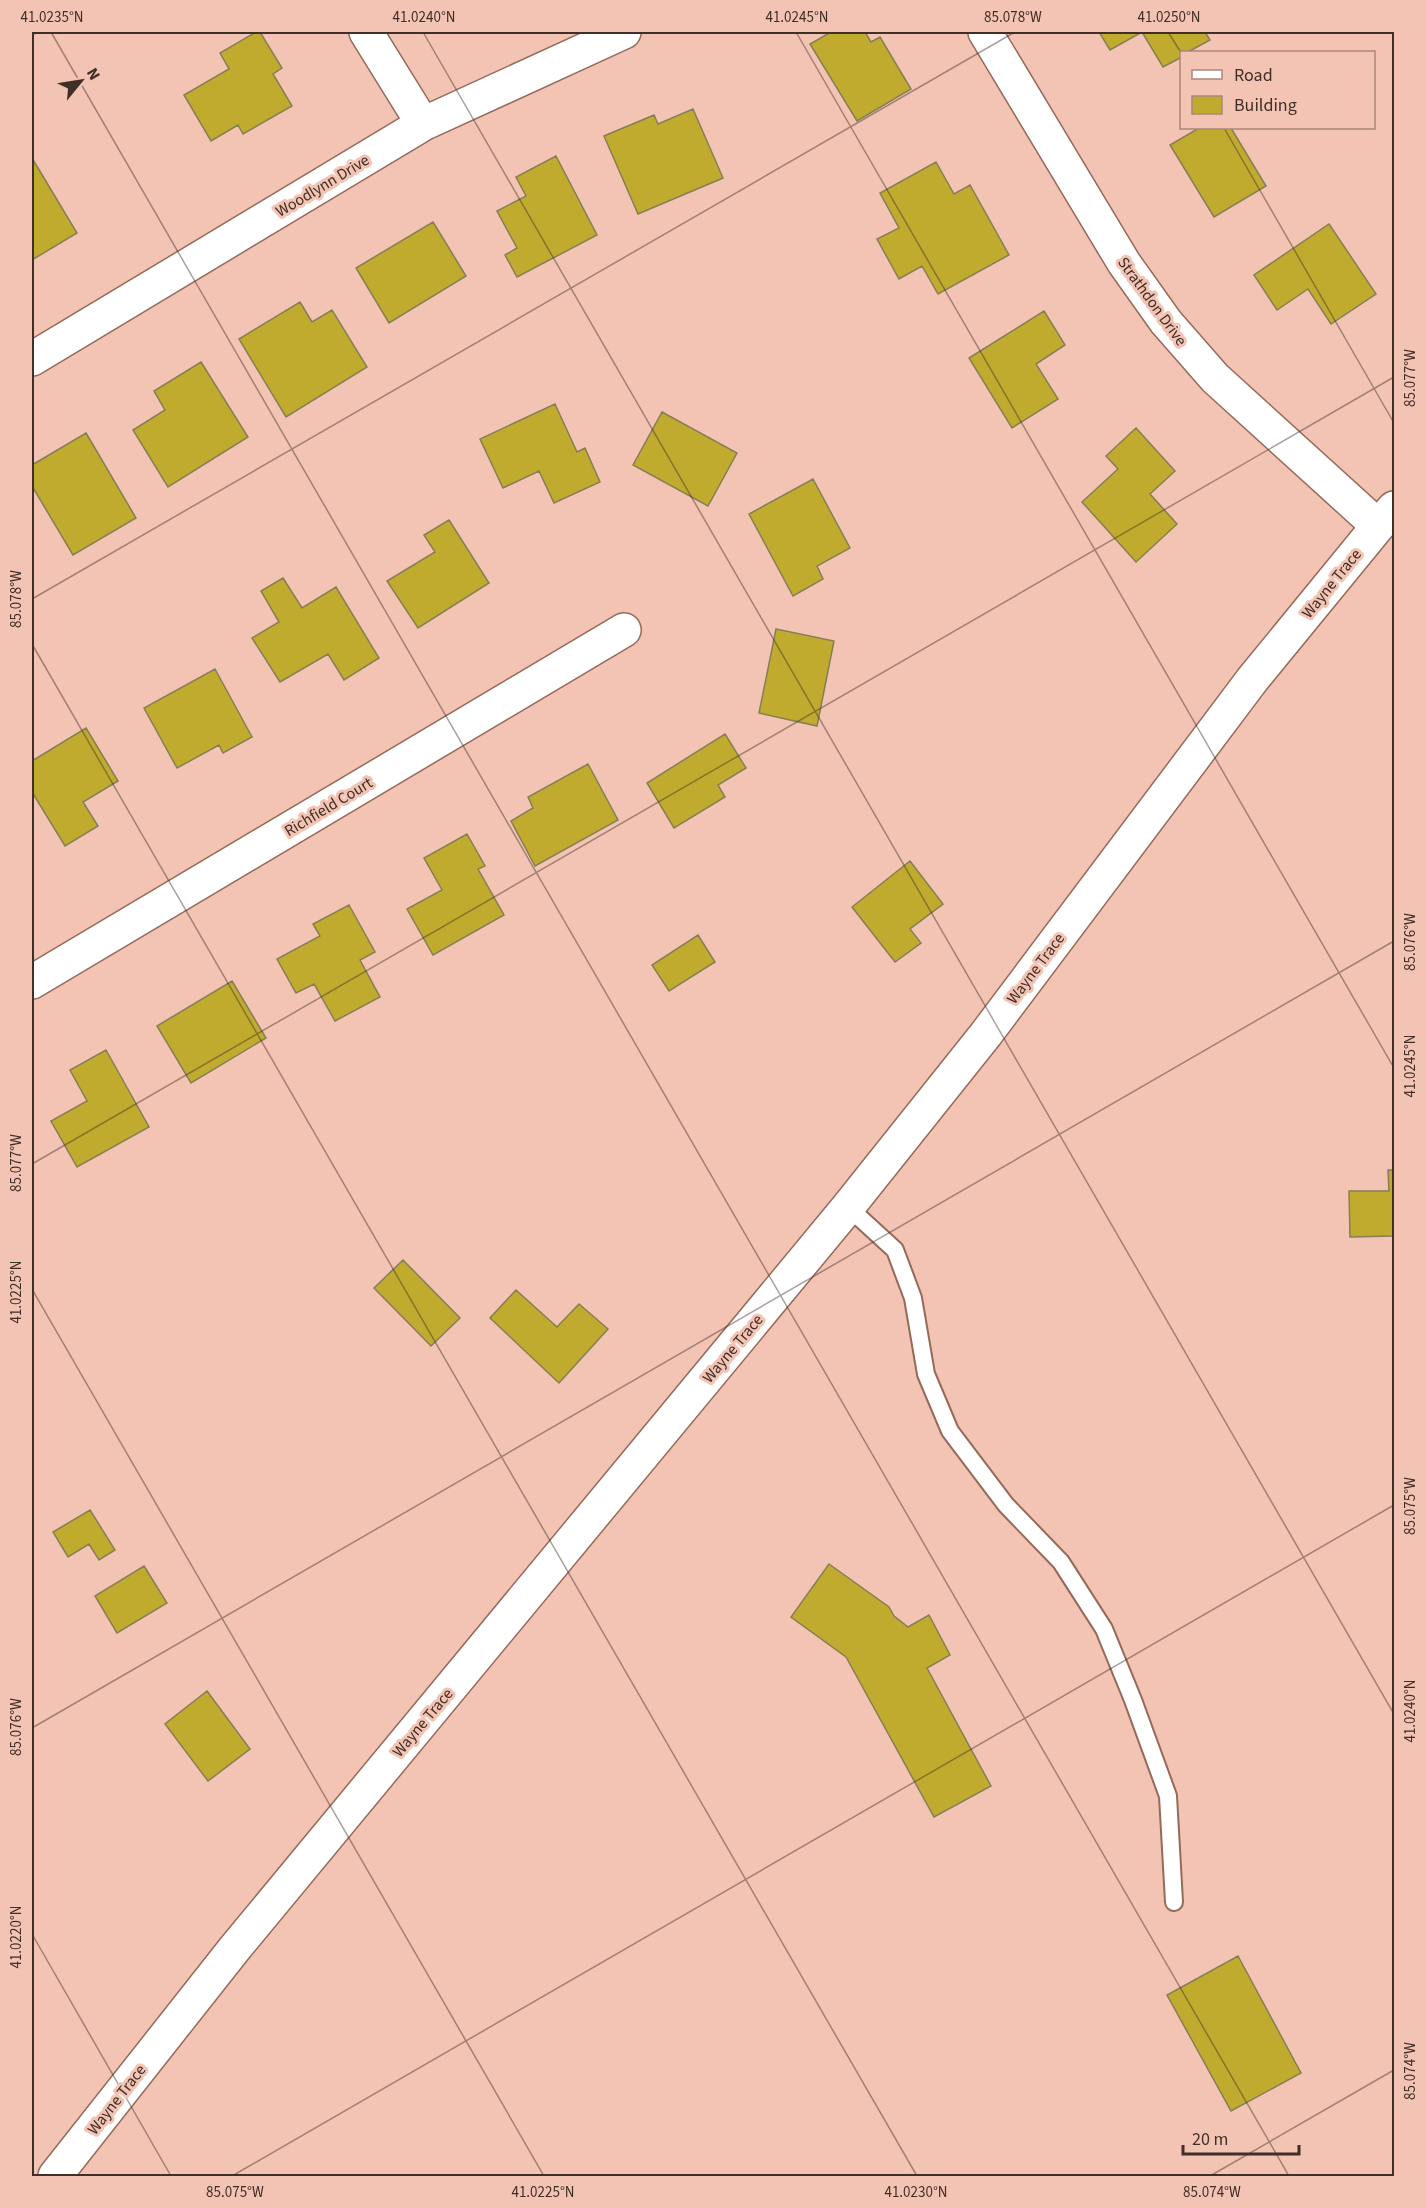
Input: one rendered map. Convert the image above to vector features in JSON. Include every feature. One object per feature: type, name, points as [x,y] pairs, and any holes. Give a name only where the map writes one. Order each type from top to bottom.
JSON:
[{"type":"street","points":[[366,32],[423,124]]},
{"type":"street","name":"Woodlynn Drive","points":[[32,358],[423,124],[624,32]]},
{"type":"street","name":"Strathdon Drive","points":[[985,32],[1124,263],[1166,322],[1215,378],[1386,517]]},
{"type":"street","name":"Wayne Trace","points":[[56,2176],[234,1948],[848,1208],[986,1034],[1252,680],[1386,517]]},
{"type":"street","name":"Richfield Court","points":[[32,982],[624,630]]},
{"type":"lane","points":[[848,1208],[896,1250],[913,1298],[926,1374],[950,1431],[1006,1505],[1061,1562],[1104,1629],[1168,1796],[1174,1902]]},
{"type":"building","points":[[256,32],[260,32],[282,68],[273,74],[292,106],[243,134],[238,125],[211,141],[184,95],[229,69],[220,53]]},
{"type":"building","points":[[831,32],[865,32],[871,42],[880,37],[911,89],[857,121],[810,44]]},
{"type":"building","points":[[1099,32],[1142,32],[1110,50]]},
{"type":"building","points":[[1142,32],[1205,32],[1210,40],[1190,51],[1180,51],[1180,58],[1163,67]]},
{"type":"building","points":[[693,109],[723,178],[638,214],[604,136],[654,115],[658,124]]},
{"type":"building","points":[[1197,129],[1232,129],[1266,186],[1214,217],[1170,145]]},
{"type":"building","points":[[556,156],[597,235],[517,277],[505,255],[517,248],[497,211],[526,196],[516,177]]},
{"type":"building","points":[[32,158],[77,233],[32,260]]},
{"type":"building","points":[[936,162],[954,194],[970,185],[1009,255],[938,294],[922,266],[899,279],[877,239],[899,228],[880,193]]},
{"type":"building","points":[[433,222],[466,276],[389,323],[356,268]]},
{"type":"building","points":[[1329,224],[1376,294],[1331,324],[1308,289],[1277,310],[1254,275]]},
{"type":"building","points":[[300,302],[312,322],[332,310],[367,367],[286,417],[239,339]]},
{"type":"building","points":[[1044,311],[1065,345],[1036,364],[1058,399],[1012,428],[969,358]]},
{"type":"building","points":[[201,362],[248,437],[168,487],[133,430],[165,410],[154,391]]},
{"type":"building","points":[[555,404],[577,452],[585,448],[600,482],[554,503],[539,471],[503,488],[480,439]]},
{"type":"building","points":[[662,412],[737,453],[708,506],[633,465]]},
{"type":"building","points":[[1136,428],[1175,471],[1150,494],[1177,524],[1136,562],[1082,502],[1118,469],[1106,456]]},
{"type":"building","points":[[86,433],[136,518],[73,555],[32,486],[32,465]]},
{"type":"building","points":[[813,479],[850,548],[817,566],[823,579],[793,596],[749,514]]},
{"type":"building","points":[[449,520],[489,583],[418,628],[387,581],[435,552],[424,535]]},
{"type":"building","points":[[283,578],[302,608],[336,587],[379,658],[344,680],[328,654],[280,682],[252,638],[279,622],[261,591]]},
{"type":"building","points":[[776,629],[834,641],[817,726],[759,713]]},
{"type":"building","points":[[215,669],[252,737],[223,753],[219,745],[177,768],[144,708]]},
{"type":"building","points":[[86,728],[118,781],[83,802],[98,826],[65,846],[32,792],[32,761]]},
{"type":"building","points":[[725,734],[746,768],[718,785],[725,797],[674,828],[647,783]]},
{"type":"building","points":[[588,764],[618,820],[535,866],[511,821],[533,808],[528,797]]},
{"type":"building","points":[[467,834],[485,866],[478,869],[504,915],[433,955],[407,909],[442,890],[424,858]]},
{"type":"building","points":[[910,861],[943,904],[910,929],[921,943],[895,962],[852,907]]},
{"type":"building","points":[[349,905],[375,952],[360,960],[380,997],[335,1021],[314,984],[296,993],[277,959],[320,936],[313,924]]},
{"type":"building","points":[[698,935],[715,962],[669,991],[652,965]]},
{"type":"building","points":[[232,981],[266,1038],[191,1083],[157,1026]]},
{"type":"building","points":[[106,1050],[149,1127],[77,1167],[51,1121],[87,1101],[70,1070]]},
{"type":"building","points":[[1388,1170],[1394,1170],[1393,1236],[1350,1237],[1349,1191],[1389,1191]]},
{"type":"building","points":[[403,1260],[460,1318],[431,1346],[374,1288]]},
{"type":"building","points":[[516,1290],[557,1327],[579,1304],[608,1329],[559,1383],[490,1318]]},
{"type":"building","points":[[90,1510],[115,1550],[99,1560],[89,1544],[68,1557],[53,1532]]},
{"type":"building","points":[[829,1564],[889,1607],[894,1616],[908,1627],[929,1615],[950,1655],[927,1668],[991,1786],[934,1817],[846,1657],[791,1617]]},
{"type":"building","points":[[144,1566],[167,1603],[117,1633],[95,1596]]},
{"type":"building","points":[[207,1691],[250,1749],[208,1781],[165,1724]]},
{"type":"building","points":[[1238,1956],[1301,2073],[1231,2111],[1167,1995]]}]
